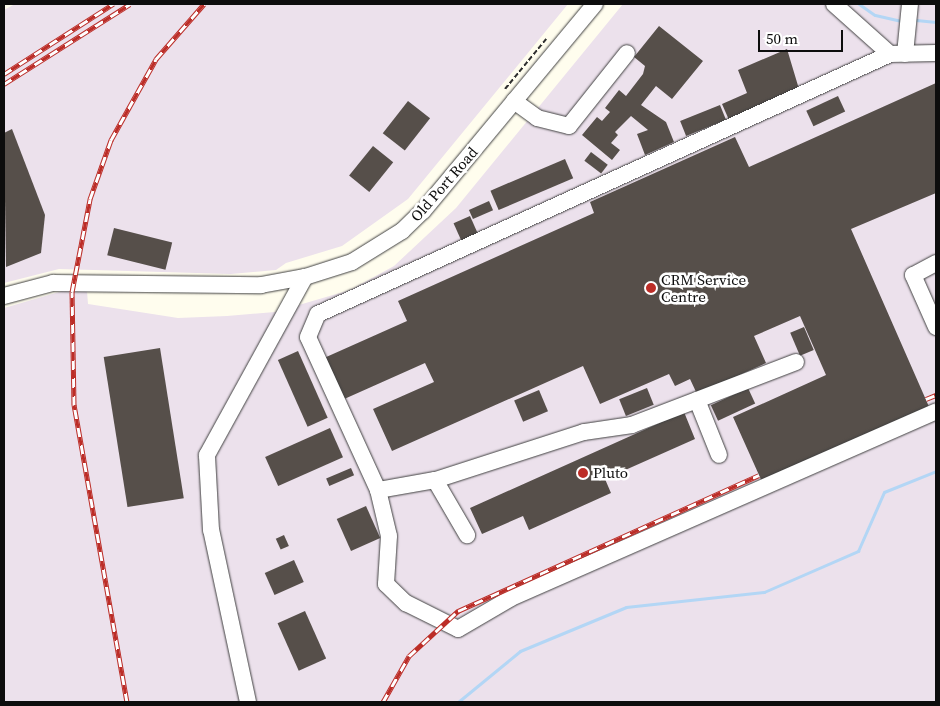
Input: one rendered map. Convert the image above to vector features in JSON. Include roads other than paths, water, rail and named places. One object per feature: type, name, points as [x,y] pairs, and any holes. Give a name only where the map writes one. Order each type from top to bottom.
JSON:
[{"type":"street","name":"Old Port Road","points":[[4,296],[53,283],[261,285],[305,277],[352,262],[402,231],[508,98],[595,4]]},
{"type":"street","points":[[834,4],[897,54]]},
{"type":"street","points":[[897,54],[910,4]]},
{"type":"street","points":[[936,52],[897,54],[318,314],[308,337],[378,490],[389,536],[386,584],[406,603],[458,629],[511,598],[936,411]]},
{"type":"street","points":[[508,98],[536,118],[569,126],[627,53]]},
{"type":"street","points":[[936,263],[913,275],[936,327]]},
{"type":"street","points":[[248,702],[211,530],[207,455],[305,277]]},
{"type":"street","points":[[378,490],[435,480],[584,432],[632,426],[796,362]]},
{"type":"street","points":[[697,400],[719,455]]},
{"type":"street","points":[[435,480],[467,534]]},
{"type":"waterway","points":[[859,4],[875,15],[902,21]]},
{"type":"waterway","points":[[916,20],[936,22]]},
{"type":"waterway","points":[[458,702],[520,651],[626,607],[764,592],[858,551],[884,492],[936,471]]},
{"type":"railway","points":[[4,74],[113,4]]},
{"type":"railway","points":[[4,84],[130,4]]},
{"type":"railway","points":[[127,702],[74,405],[72,292],[90,199],[111,140],[156,59],[204,4]]},
{"type":"railway","points":[[926,399],[936,395]]},
{"type":"railway","points":[[383,702],[409,656],[458,611],[759,475]]},
{"type":"place","name":"CRM Service Centre","points":[[651,288]]},
{"type":"place","name":"Pluto","points":[[583,473]]}]
